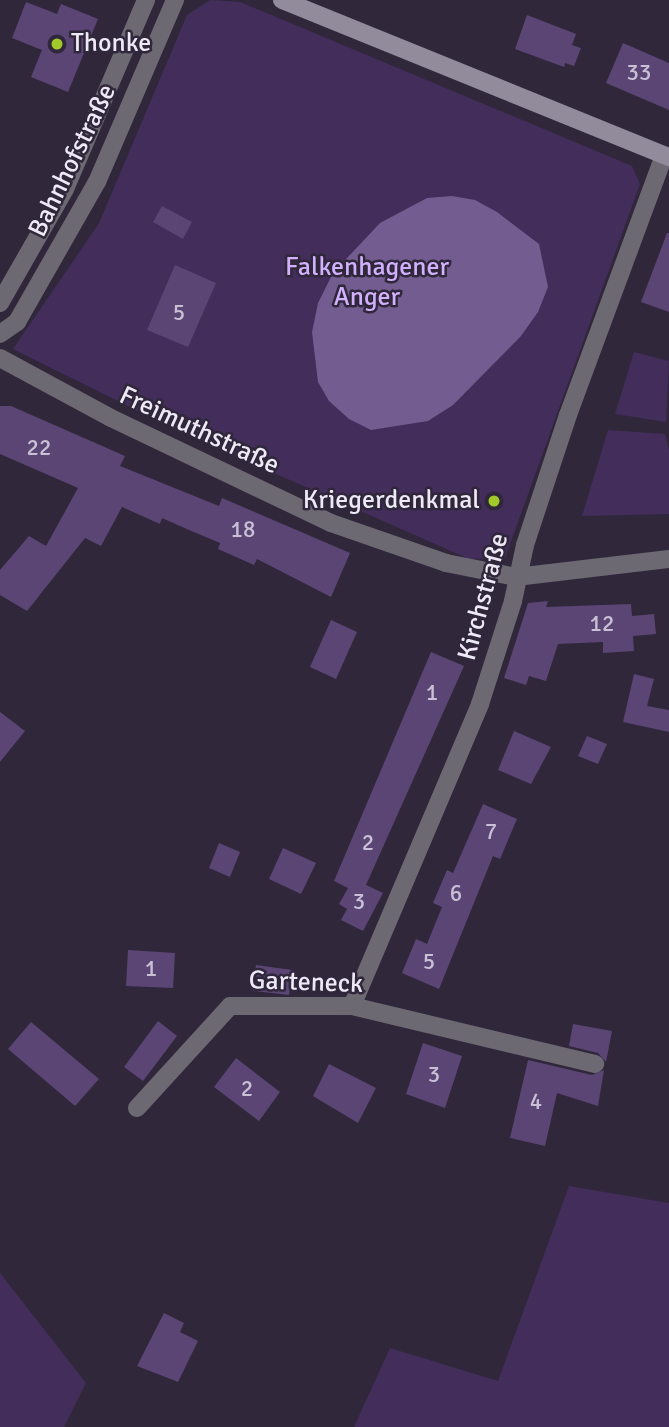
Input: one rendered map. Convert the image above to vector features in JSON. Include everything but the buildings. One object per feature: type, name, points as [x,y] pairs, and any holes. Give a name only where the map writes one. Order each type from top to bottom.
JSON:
[{"type":"main road","points":[[282,0],[666,156]]},
{"type":"street","name":"Bahnhofstraße","points":[[0,303],[65,189],[146,0]]},
{"type":"street","name":"Bahnhofstraße","points":[[0,334],[17,322],[97,182],[175,0]]},
{"type":"street","name":"Kirchstraße","points":[[352,1006],[480,704],[513,601],[516,577],[568,415],[666,156]]},
{"type":"street","name":"Freimuthstraße","points":[[0,358],[111,418],[331,523],[446,563],[516,577],[669,559]]},
{"type":"street","name":"Garteneck","points":[[137,1108],[230,1006],[352,1006],[595,1064]]},
{"type":"green space","name":"Falkenhagener Anger","points":[[210,0],[240,2],[632,166],[640,184],[505,558],[469,559],[172,428],[13,349],[99,223],[187,15]]},
{"type":"green space","points":[[634,352],[669,361],[666,422],[615,414]]},
{"type":"green space","points":[[608,430],[665,434],[669,450],[669,514],[582,516]]},
{"type":"green space","points":[[569,1186],[669,1203],[669,1427],[354,1427],[390,1348],[498,1381]]},
{"type":"green space","points":[[0,1273],[86,1383],[64,1427],[0,1427]]},
{"type":"shaded area","points":[[452,196],[475,200],[497,212],[539,244],[548,287],[538,312],[521,336],[453,405],[428,421],[371,430],[349,419],[329,401],[318,382],[312,332],[318,303],[333,273],[380,223],[427,198]]},
{"type":"place","name":"Thonke","points":[[57,44]]},
{"type":"place","name":"Kriegerdenkmal","points":[[494,501]]}]
